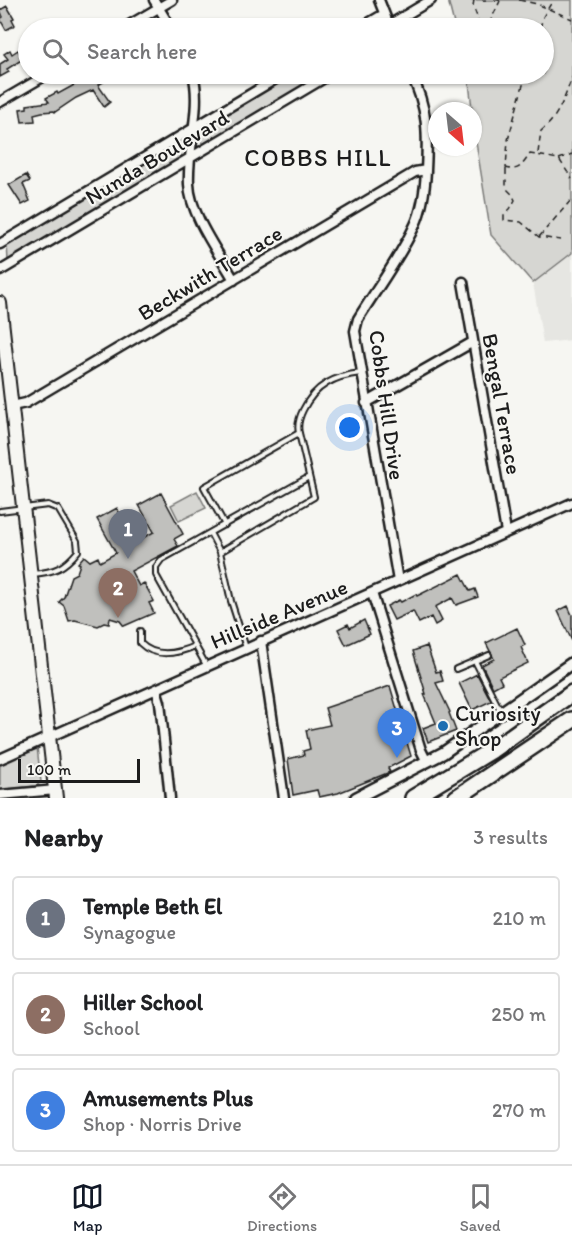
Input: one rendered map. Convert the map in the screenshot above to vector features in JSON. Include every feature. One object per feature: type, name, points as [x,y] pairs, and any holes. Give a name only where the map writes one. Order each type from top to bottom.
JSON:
[{"type":"highway","points":[[413,797],[486,754],[572,693]]},
{"type":"highway","points":[[457,798],[572,720]]},
{"type":"main road","points":[[0,303],[56,794]]},
{"type":"street","points":[[138,18],[157,4],[172,0]]},
{"type":"street","points":[[379,0],[386,18]]},
{"type":"street","points":[[403,18],[431,0]]},
{"type":"street","points":[[157,4],[165,18]]},
{"type":"street","points":[[377,18],[384,14]]},
{"type":"street","points":[[0,102],[31,84]]},
{"type":"street","points":[[194,84],[196,97],[189,160],[189,187],[195,207],[234,280]]},
{"type":"street","name":"Nunda Boulevard","points":[[0,244],[267,84]]},
{"type":"street","name":"Nunda Boulevard","points":[[0,271],[314,84]]},
{"type":"street","name":"Cobbs Hill Drive","points":[[398,581],[355,338],[356,326],[415,224],[423,201],[428,144],[425,112],[416,84]]},
{"type":"street","name":"Beckwith Terrace","points":[[12,406],[26,404],[415,172],[426,170]]},
{"type":"street","name":"Bengal Terrace","points":[[463,282],[506,532]]},
{"type":"street","points":[[366,403],[473,342]]},
{"type":"street","name":"Hillside Avenue","points":[[0,759],[572,503]]},
{"type":"street","points":[[372,593],[421,750],[427,762]]},
{"type":"street","points":[[261,641],[284,798]]},
{"type":"street","points":[[356,798],[427,762],[572,663]]},
{"type":"street","points":[[156,689],[160,702],[170,798]]},
{"type":"street","points":[[0,795],[56,794]]},
{"type":"lane","points":[[220,552],[314,497],[299,434],[300,417],[316,390],[336,378],[361,373]]},
{"type":"lane","points":[[225,525],[204,487],[299,434]]},
{"type":"lane","points":[[206,665],[156,575],[156,567],[161,560],[309,477]]},
{"type":"lane","points":[[0,511],[48,505],[58,509],[77,541],[78,551],[56,571],[30,574]]},
{"type":"lane","points":[[210,533],[220,552],[231,602],[246,648]]},
{"type":"lane","points":[[140,631],[140,643],[148,651],[182,652],[195,646]]},
{"type":"lane","points":[[456,669],[489,655]]},
{"type":"lane","points":[[475,661],[501,713]]},
{"type":"path","points":[[474,0],[473,6],[478,18]]},
{"type":"path","points":[[492,18],[501,0],[494,0]]},
{"type":"path","points":[[519,0],[537,4],[572,19]]},
{"type":"path","points":[[544,18],[553,0]]},
{"type":"path","points":[[538,154],[541,131],[550,124],[563,101],[572,77]]},
{"type":"path","points":[[523,84],[508,140],[506,168],[506,188],[515,200],[504,214],[504,219],[521,222],[539,237],[561,240]]},
{"type":"path","points":[[506,168],[513,171],[520,168],[530,154],[559,159],[572,154]]},
{"type":"path","points":[[559,159],[572,178]]},
{"type":"path","points":[[539,237],[572,199]]},
{"type":"shaded area","points":[[448,0],[572,0],[572,253],[533,283],[491,235],[478,156],[482,156],[482,102],[471,102],[469,84],[554,84],[554,18],[452,18]]},
{"type":"shaded area","points":[[276,84],[308,84],[201,148],[204,126]]},
{"type":"shaded area","points":[[183,141],[180,161],[8,261],[7,243]]},
{"type":"shaded area","points":[[572,253],[572,340],[543,343],[533,283]]},
{"type":"shaded area","points":[[197,491],[206,508],[179,521],[171,505]]},
{"type":"shaded area","points":[[37,747],[41,782],[36,786],[0,790],[0,762]]},
{"type":"building","points":[[7,6],[15,25],[6,30],[0,19],[3,17],[0,10]]},
{"type":"building","points":[[10,50],[12,54],[18,50],[18,62],[7,69],[9,72],[0,77],[0,64],[8,59],[4,54]]},
{"type":"building","points":[[76,84],[100,84],[98,85],[110,102],[104,107],[93,90],[55,112],[34,114],[35,121],[22,122],[20,109],[27,108],[27,105],[49,102],[46,98],[57,92],[58,94]]},
{"type":"building","points":[[26,175],[30,181],[23,184],[30,201],[22,205],[9,185]]},
{"type":"building","points":[[161,493],[183,534],[174,539],[178,546],[131,571],[139,586],[144,583],[154,601],[149,603],[154,613],[124,626],[120,621],[110,618],[109,624],[104,623],[98,626],[75,620],[69,621],[64,606],[59,602],[64,597],[71,576],[77,573],[80,564],[78,563],[84,556],[90,561],[98,557],[100,562],[116,553],[97,519],[117,508],[135,542],[154,532],[139,505]]},
{"type":"building","points":[[461,574],[470,591],[475,589],[478,597],[456,605],[452,598],[435,607],[442,621],[435,625],[431,617],[419,623],[413,611],[394,620],[387,606],[416,594],[417,596]]},
{"type":"building","points":[[568,606],[572,615],[572,641],[558,611]]},
{"type":"building","points":[[364,620],[370,634],[346,645],[338,629],[348,624],[350,628]]},
{"type":"building","points":[[517,628],[525,645],[521,647],[528,663],[499,677],[502,683],[493,688],[482,665],[494,659],[486,643]]},
{"type":"building","points":[[427,646],[436,672],[440,671],[443,681],[436,683],[456,731],[428,742],[423,728],[436,723],[424,694],[426,694],[413,651]]},
{"type":"building","points":[[477,674],[491,701],[472,710],[459,683]]},
{"type":"building","points":[[390,686],[411,756],[388,768],[390,772],[338,793],[319,797],[317,790],[293,795],[288,759],[304,755],[303,751],[310,749],[306,730],[330,725],[325,708]]},
{"type":"place","name":"Temple Beth El","points":[[128,559]]},
{"type":"place","name":"Hiller School","points":[[118,618]]},
{"type":"place","name":"Curiosity Shop","points":[[443,726]]},
{"type":"place","name":"Amusements Plus","points":[[397,758]]},
{"type":"district","name":"COBBS HILL","points":[[318,157]]}]
